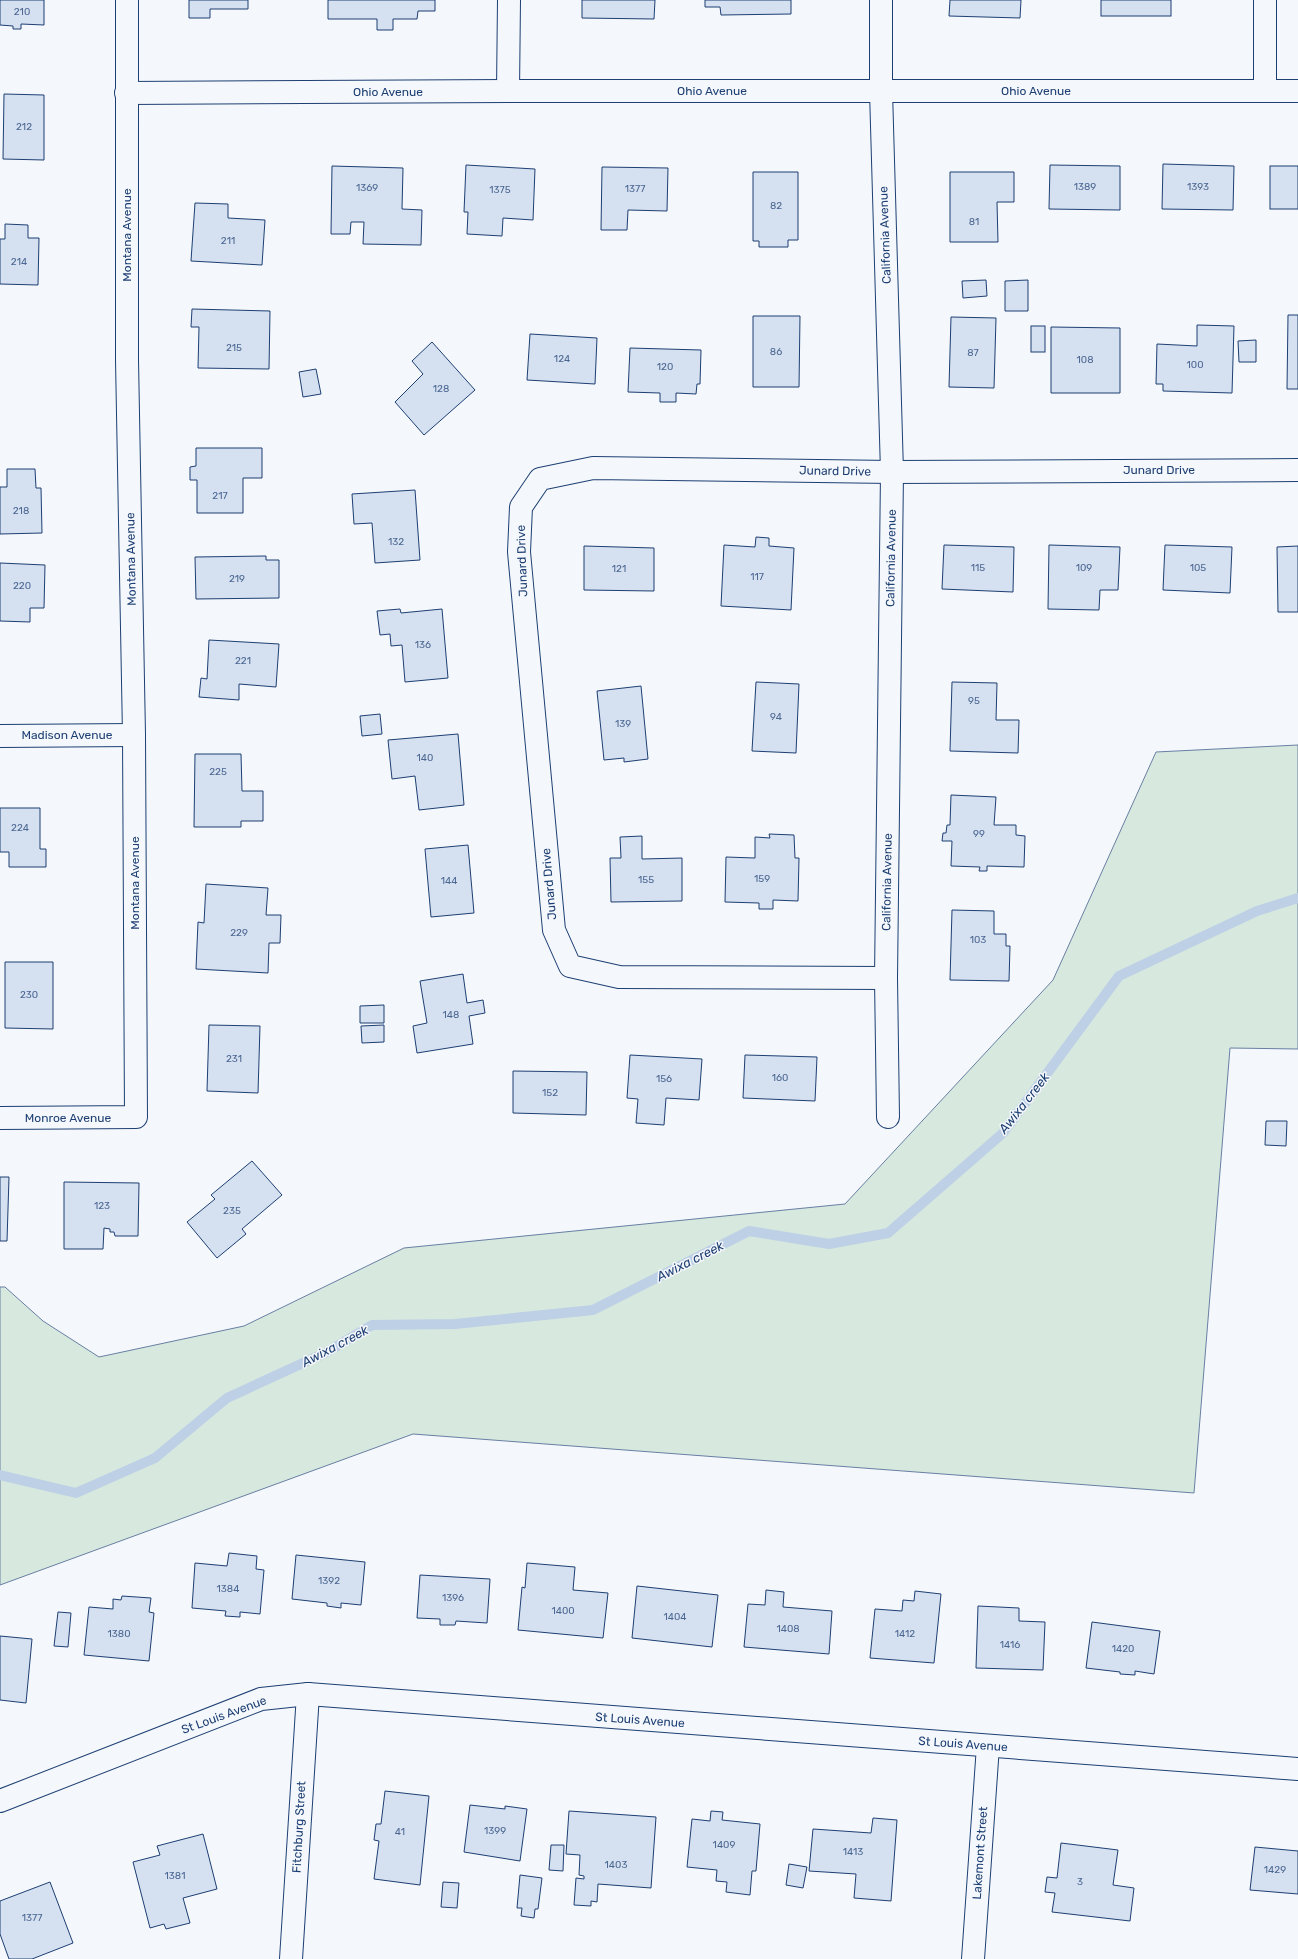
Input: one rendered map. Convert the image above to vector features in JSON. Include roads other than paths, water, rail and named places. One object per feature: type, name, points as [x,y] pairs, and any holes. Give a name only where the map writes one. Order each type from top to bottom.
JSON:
[{"type":"street","name":"Montana Avenue","points":[[127,0],[127,360],[134,735],[136,1117]]},
{"type":"street","points":[[508,0],[508,91]]},
{"type":"street","name":"California Avenue","points":[[881,0],[881,91],[892,472],[886,978],[888,1117]]},
{"type":"street","points":[[1264,0],[1265,90]]},
{"type":"street","name":"Ohio Avenue","points":[[126,94],[508,91],[1298,91]]},
{"type":"street","name":"Junard Drive","points":[[886,978],[619,977],[570,966],[554,930],[519,552],[521,507],[540,479],[593,468],[892,472],[1298,470]]},
{"type":"street","name":"Madison Avenue","points":[[0,736],[134,735]]},
{"type":"street","name":"Monroe Avenue","points":[[0,1118],[136,1117]]},
{"type":"street","name":"St Louis Avenue","points":[[0,1801],[261,1699],[308,1694],[1298,1768]]},
{"type":"street","name":"Fitchburg Street","points":[[292,1959],[308,1694]]},
{"type":"street","name":"Lakemont Street","points":[[972,1959],[988,1746]]},
{"type":"waterway","name":"Awixa creek","points":[[0,1475],[76,1493],[155,1458],[227,1398],[327,1352],[372,1325],[455,1324],[593,1310],[749,1231],[829,1244],[888,1233],[1003,1133],[1119,976],[1257,911],[1298,898]]}]
